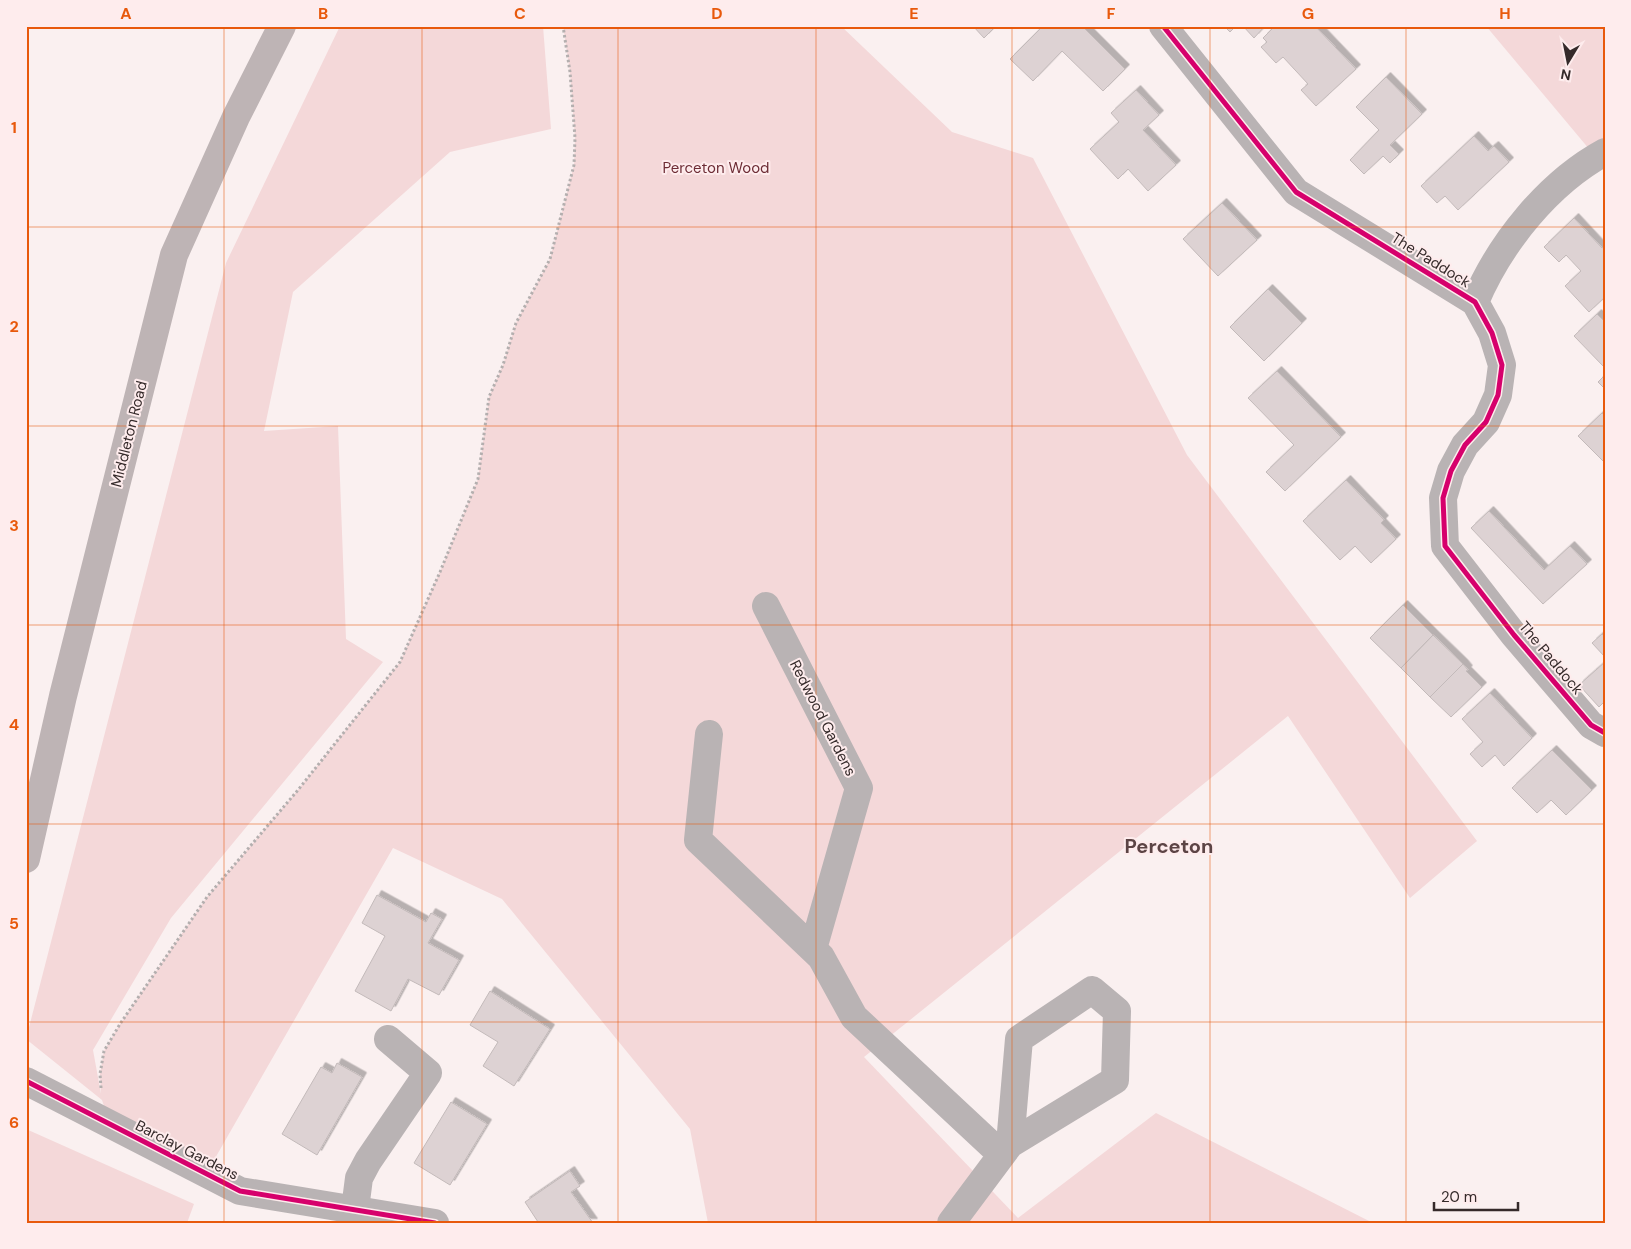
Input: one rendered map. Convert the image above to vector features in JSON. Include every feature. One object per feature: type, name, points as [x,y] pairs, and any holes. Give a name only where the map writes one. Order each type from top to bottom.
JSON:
[{"type":"main road","name":"Middleton Road","points":[[26,859],[63,696],[174,255],[236,118],[282,26]]},
{"type":"street","name":"The Paddock","points":[[1163,26],[1296,192],[1475,302],[1492,333],[1502,365],[1498,396],[1486,422],[1465,446],[1451,471],[1443,498],[1445,546],[1514,635],[1591,725],[1605,733]]},
{"type":"street","name":"The Paddock","points":[[1475,302],[1485,278],[1504,249],[1536,208],[1563,181],[1605,152]]},
{"type":"street","name":"Redwood Gardens","points":[[766,606],[859,788],[813,949]]},
{"type":"street","points":[[709,734],[698,840],[821,957],[854,1018],[1006,1150]]},
{"type":"street","points":[[951,1223],[1006,1150],[1115,1080],[1117,1011],[1092,990],[1020,1038],[1006,1150]]},
{"type":"street","points":[[355,1209],[360,1178],[368,1161],[428,1073],[388,1040]]},
{"type":"street","name":"Barclay Gardens","points":[[26,1081],[240,1191],[435,1223]]},
{"type":"path","points":[[100,1120],[105,1109],[100,1074],[104,1051],[120,1024],[207,897],[298,790],[400,662],[440,572],[478,478],[489,397],[503,365],[516,323],[550,259],[574,165],[575,138],[570,72],[563,26]]},
{"type":"green space","name":"Perceton Wood","points":[[340,26],[543,26],[551,129],[450,152],[293,292],[264,431],[338,426],[346,639],[383,662],[171,918],[93,1050],[101,1094],[100,1074],[104,1051],[120,1024],[207,897],[298,790],[400,662],[442,567],[478,479],[489,397],[503,365],[516,323],[550,259],[574,165],[575,138],[570,72],[563,26],[841,26],[952,132],[1033,158],[1187,455],[1477,841],[1410,898],[1288,716],[864,1057],[1018,1218],[1156,1113],[1373,1223],[708,1223],[690,1129],[502,899],[393,848],[206,1174],[105,1109],[102,1100],[26,1039],[226,263]]},
{"type":"green space","points":[[1486,26],[1605,26],[1605,168]]},
{"type":"green space","points":[[26,1129],[194,1204],[187,1223],[26,1223]]},
{"type":"building","points":[[973,26],[996,26],[984,38]]},
{"type":"building","points":[[1043,26],[1082,26],[1125,69],[1103,91],[1062,51],[1033,81],[1010,59]]},
{"type":"building","points":[[1224,26],[1236,26],[1230,32]]},
{"type":"building","points":[[1243,26],[1265,26],[1254,38]]},
{"type":"building","points":[[1275,26],[1315,26],[1356,69],[1316,106],[1301,90],[1308,84],[1283,57],[1276,63],[1261,47],[1267,42],[1263,38]]},
{"type":"building","points":[[1386,77],[1422,114],[1390,145],[1399,154],[1390,163],[1383,156],[1364,174],[1350,160],[1379,130],[1356,107]]},
{"type":"building","points":[[1136,90],[1159,115],[1143,130],[1176,165],[1148,191],[1128,169],[1118,179],[1090,149],[1119,122],[1111,113]]},
{"type":"building","points":[[1474,136],[1488,151],[1494,146],[1509,162],[1458,210],[1445,196],[1437,203],[1421,186]]},
{"type":"building","points":[[1222,203],[1257,240],[1218,276],[1183,239]]},
{"type":"building","points":[[1574,218],[1602,248],[1605,246],[1605,297],[1589,312],[1565,286],[1581,271],[1566,255],[1559,262],[1544,247]]},
{"type":"building","points":[[1268,289],[1302,323],[1264,361],[1230,327]]},
{"type":"building","points":[[1597,314],[1605,322],[1605,368],[1574,336]]},
{"type":"building","points":[[1277,371],[1341,437],[1285,491],[1266,472],[1294,445],[1248,398]]},
{"type":"building","points":[[1605,375],[1605,389],[1598,382]]},
{"type":"building","points":[[1602,413],[1605,416],[1605,463],[1578,436]]},
{"type":"building","points":[[1346,480],[1384,520],[1381,523],[1396,539],[1371,563],[1355,546],[1340,560],[1303,521]]},
{"type":"building","points":[[1489,511],[1544,570],[1570,546],[1587,564],[1543,604],[1471,528]]},
{"type":"building","points":[[1403,605],[1433,635],[1401,668],[1370,638]]},
{"type":"building","points":[[1602,634],[1605,637],[1605,657],[1592,643]]},
{"type":"building","points":[[1433,635],[1463,664],[1430,697],[1401,668]]},
{"type":"building","points":[[1605,662],[1605,701],[1599,707],[1579,685]]},
{"type":"building","points":[[1463,664],[1468,670],[1466,671],[1482,687],[1451,717],[1430,697]]},
{"type":"building","points":[[1490,693],[1532,738],[1504,766],[1495,755],[1482,767],[1470,754],[1483,742],[1462,719]]},
{"type":"building","points":[[1552,750],[1592,790],[1566,815],[1551,800],[1537,813],[1512,788]]},
{"type":"building","points":[[377,895],[426,922],[431,913],[442,919],[428,943],[459,960],[439,995],[408,979],[391,1011],[355,991],[385,936],[362,923]]},
{"type":"building","points":[[490,991],[550,1029],[514,1086],[483,1066],[498,1042],[470,1025]]},
{"type":"building","points":[[337,1063],[362,1077],[317,1155],[282,1134],[321,1067],[332,1073]]},
{"type":"building","points":[[451,1102],[487,1124],[450,1185],[414,1163]]},
{"type":"building","points":[[570,1171],[580,1186],[571,1192],[593,1223],[537,1223],[525,1202]]},
{"type":"cycle path","points":[[1163,26],[1296,192],[1475,302],[1492,333],[1502,365],[1498,395],[1486,422],[1465,445],[1451,471],[1443,498],[1445,546],[1514,635],[1591,725],[1605,733]]},
{"type":"cycle path","points":[[26,1081],[240,1191],[435,1223]]},
{"type":"district","name":"Perceton","points":[[1169,846]]}]
